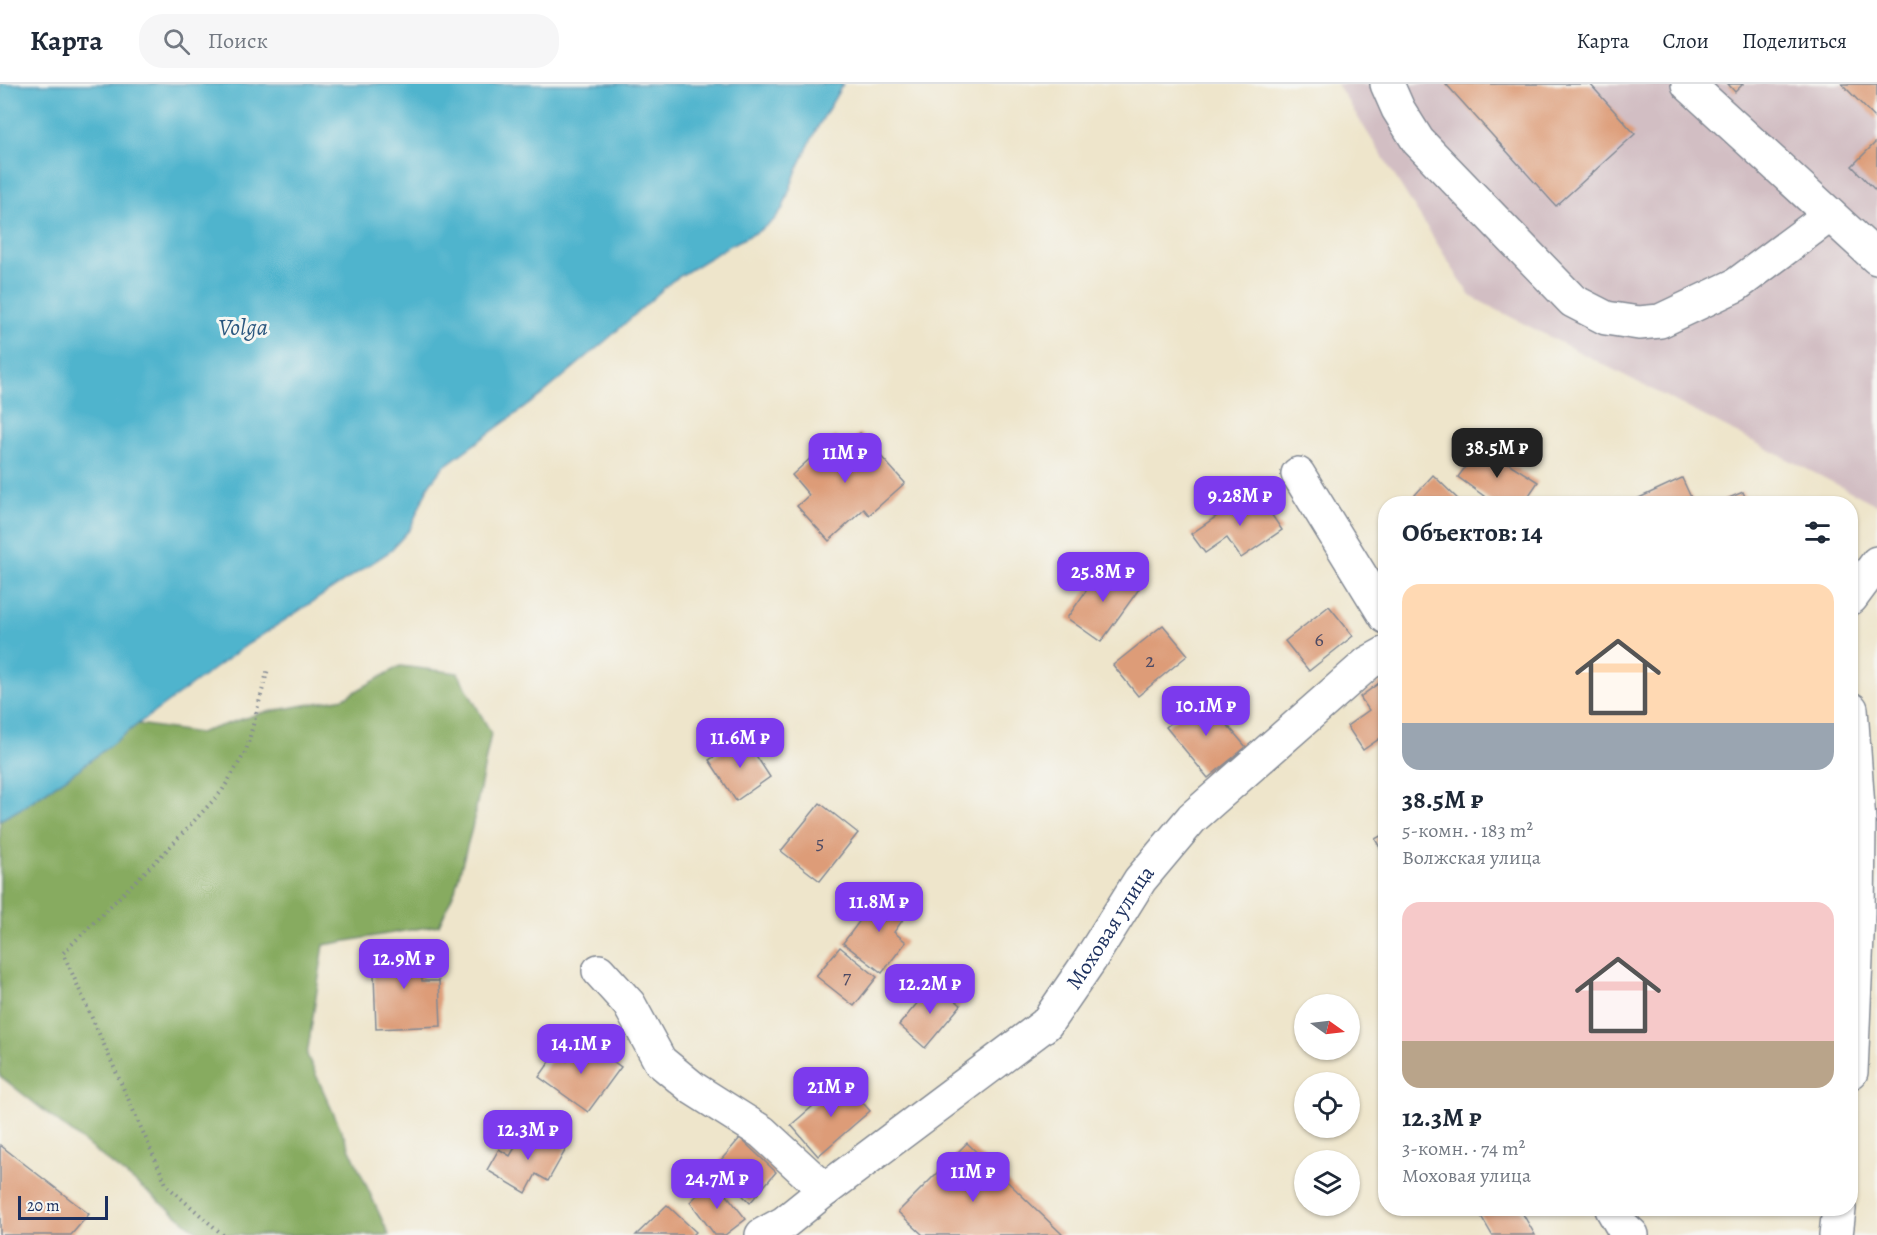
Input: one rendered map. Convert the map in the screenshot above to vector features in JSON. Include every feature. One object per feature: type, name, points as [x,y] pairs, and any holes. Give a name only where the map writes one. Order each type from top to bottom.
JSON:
[{"type":"street","points":[[1387,84],[1398,109],[1418,141],[1573,301],[1606,318],[1639,323],[1660,321],[1736,285],[1830,215]]},
{"type":"street","points":[[1688,84],[1877,258]]},
{"type":"street","points":[[1298,474],[1378,604]]},
{"type":"street","points":[[1858,589],[1877,563]]},
{"type":"street","name":"Моховая улица","points":[[762,1235],[784,1223],[1046,1024],[1090,960],[1140,880],[1192,818],[1368,663],[1378,657]]},
{"type":"street","points":[[1858,808],[1858,913]]},
{"type":"street","points":[[599,971],[629,1004],[660,1061],[694,1089],[762,1132],[825,1190]]},
{"type":"street","points":[[1616,1216],[1622,1226],[1632,1235]]},
{"type":"street","points":[[1836,1235],[1838,1216]]},
{"type":"path","points":[[223,1235],[167,1186],[63,953],[167,850],[222,791],[246,751],[268,669]]},
{"type":"shaded area","points":[[1337,84],[1877,84],[1877,505],[1470,296]]},
{"type":"green space","points":[[400,666],[458,673],[491,733],[472,828],[455,890],[439,925],[324,945],[307,1055],[389,1235],[202,1235],[0,1076],[0,820],[53,787],[138,724],[199,733],[261,713],[344,698]]},
{"type":"water","name":"Volga","points":[[0,84],[843,84],[816,130],[796,172],[783,208],[773,221],[672,281],[539,397],[443,467],[429,485],[410,529],[389,552],[248,644],[79,769],[0,820]]},
{"type":"building","points":[[1446,84],[1590,84],[1635,134],[1556,206]]},
{"type":"building","points":[[1728,84],[1743,84],[1735,92]]},
{"type":"building","points":[[1842,84],[1877,84],[1877,120]]},
{"type":"building","points":[[1877,141],[1877,192],[1852,166]]},
{"type":"building","points":[[860,433],[905,483],[869,515],[864,509],[829,541],[797,506],[809,495],[792,475],[835,436],[845,447]]},
{"type":"building","points":[[1481,446],[1538,482],[1528,496],[1484,496],[1458,477]]},
{"type":"building","points":[[1433,475],[1455,496],[1414,496]]},
{"type":"building","points":[[1682,478],[1690,496],[1643,496]]},
{"type":"building","points":[[1255,490],[1282,530],[1241,558],[1227,538],[1205,553],[1191,534]]},
{"type":"building","points":[[1104,565],[1139,589],[1101,642],[1067,618]]},
{"type":"building","points":[[1329,606],[1353,636],[1309,671],[1285,641]]},
{"type":"building","points":[[1163,625],[1188,655],[1138,696],[1113,665]]},
{"type":"building","points":[[1378,684],[1378,740],[1363,750],[1347,726],[1369,710],[1360,697]]},
{"type":"building","points":[[1203,696],[1246,747],[1208,778],[1166,727]]},
{"type":"building","points":[[744,737],[770,777],[736,801],[709,760]]},
{"type":"building","points":[[820,803],[858,833],[820,881],[781,851]]},
{"type":"building","points":[[882,891],[909,911],[894,932],[906,942],[882,973],[843,943]]},
{"type":"building","points":[[421,946],[422,981],[439,981],[441,1026],[376,1029],[373,948]]},
{"type":"building","points":[[840,947],[877,977],[854,1006],[816,976]]},
{"type":"building","points":[[934,983],[961,1005],[925,1048],[899,1025]]},
{"type":"building","points":[[582,1039],[621,1067],[588,1112],[539,1077],[556,1053],[567,1061]]},
{"type":"building","points":[[843,1080],[870,1111],[818,1156],[791,1125]]},
{"type":"building","points":[[527,1127],[566,1149],[548,1181],[536,1174],[526,1193],[487,1170],[499,1149],[510,1156]]},
{"type":"building","points":[[740,1138],[776,1172],[750,1203],[715,1167]]},
{"type":"building","points":[[967,1143],[1063,1235],[923,1235],[898,1212]]},
{"type":"building","points":[[0,1145],[89,1214],[71,1235],[0,1235]]},
{"type":"building","points":[[714,1179],[746,1219],[725,1235],[715,1235],[690,1202]]},
{"type":"building","points":[[667,1205],[696,1232],[693,1235],[636,1235]]},
{"type":"building","points":[[1481,1216],[1524,1216],[1535,1235],[1492,1235]]}]
